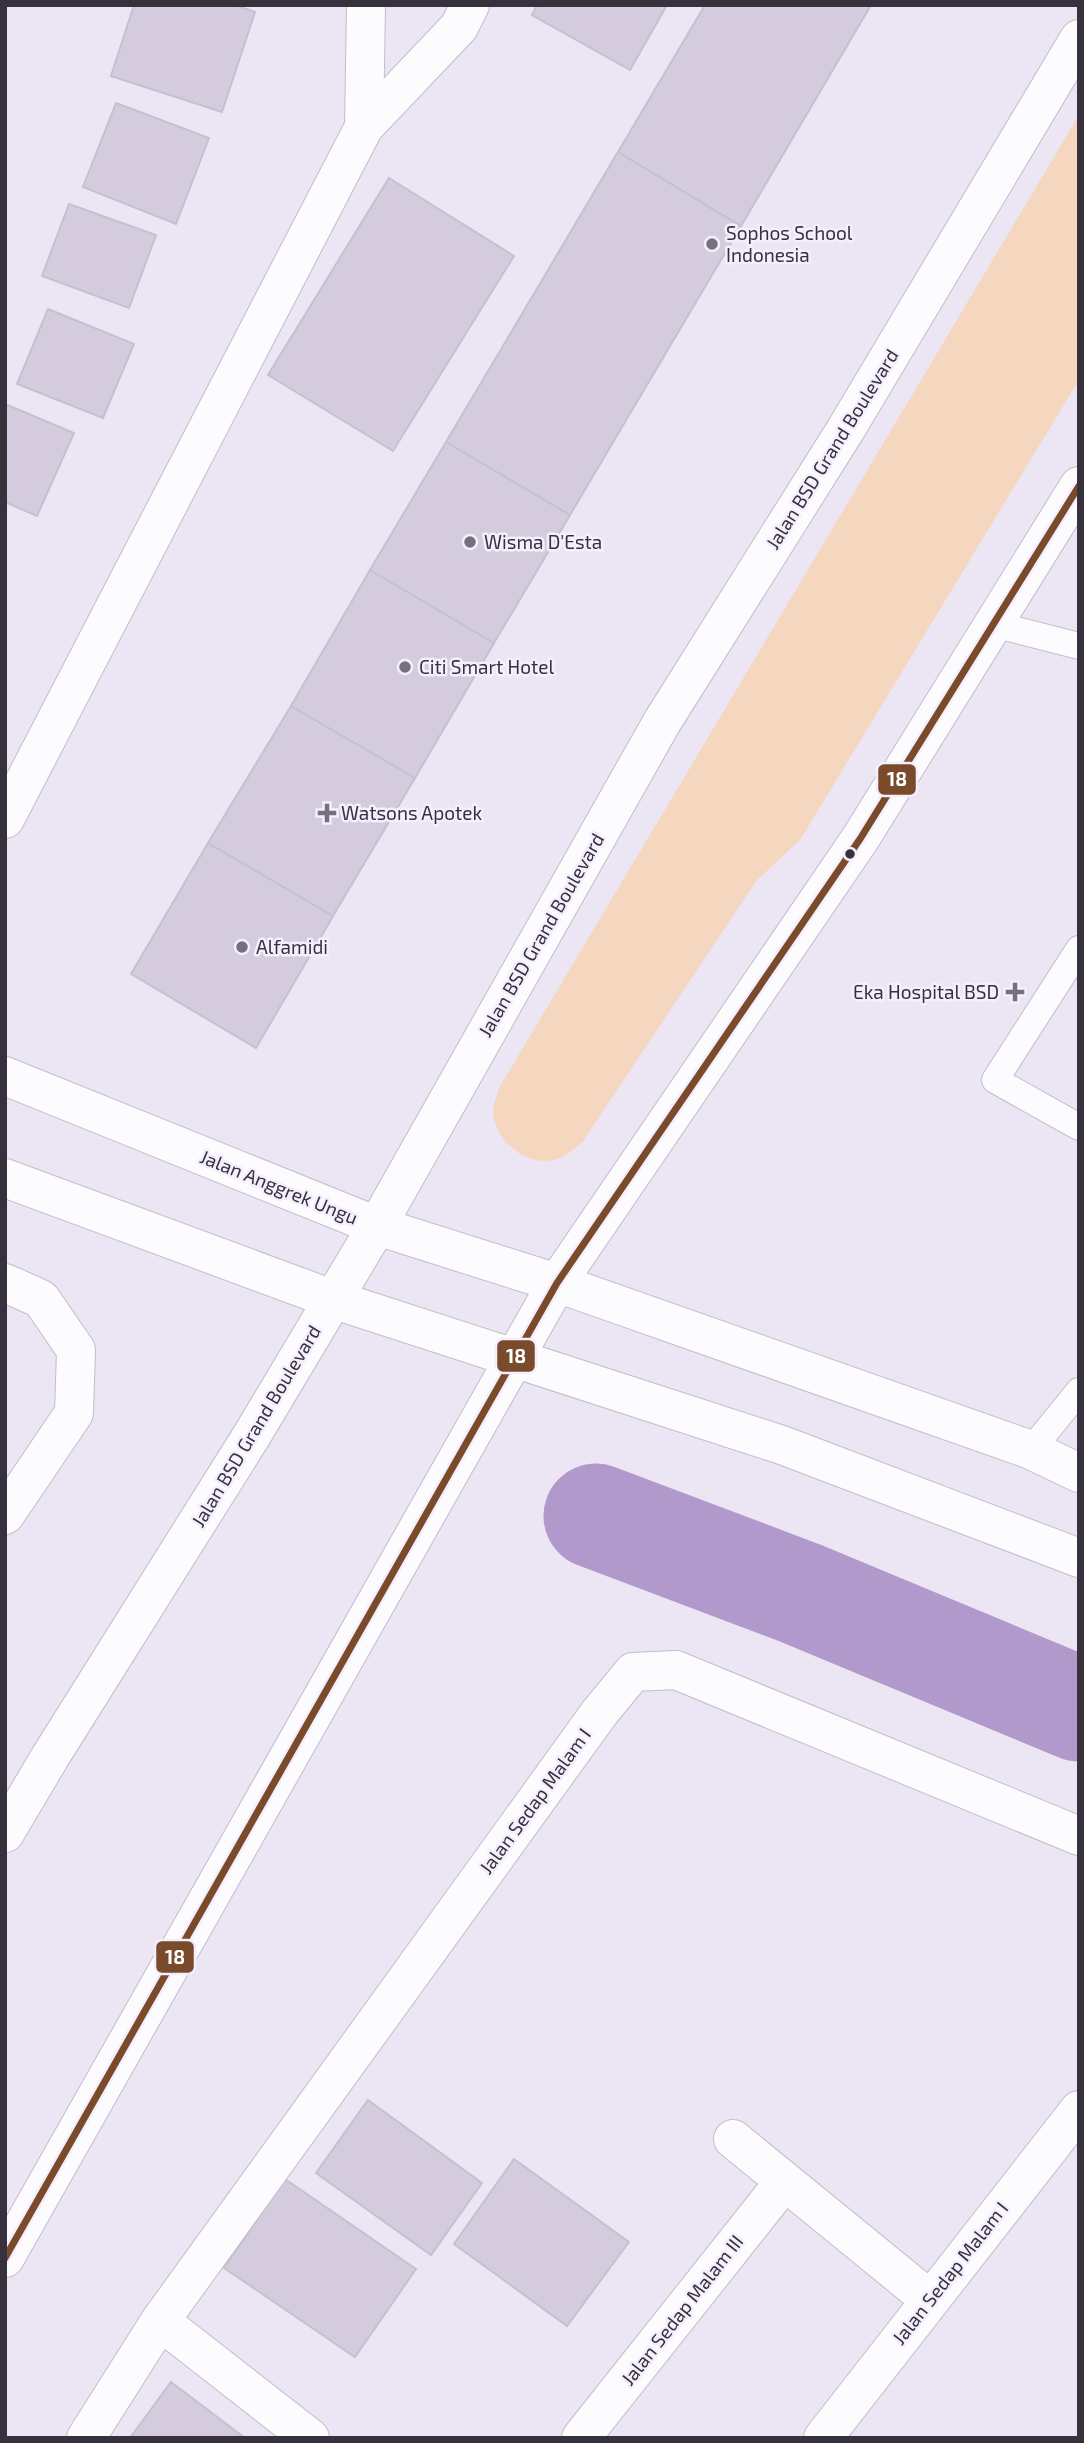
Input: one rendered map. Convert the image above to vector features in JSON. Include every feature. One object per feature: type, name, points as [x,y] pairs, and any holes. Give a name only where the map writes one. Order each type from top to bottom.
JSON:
[{"type":"street","points":[[364,127],[366,5]]},
{"type":"street","points":[[5,819],[364,127],[459,27],[470,5]]},
{"type":"street","name":"Jalan BSD Grand Boulevard","points":[[5,1833],[252,1435],[377,1226],[662,722],[846,429],[1079,38]]},
{"type":"street","points":[[5,2258],[557,1283],[860,839],[1079,486]]},
{"type":"street","name":"Jalan Anggrek Ungu","points":[[5,1076],[377,1226],[557,1283],[1031,1450],[1079,1473]]},
{"type":"street","points":[[5,1178],[332,1299],[782,1445],[1079,1558]]},
{"type":"street","points":[[5,1283],[41,1299],[76,1350],[74,1413],[5,1516]]},
{"type":"street","name":"Jalan Sedap Malam I","points":[[160,2321],[600,1712],[633,1672],[676,1670],[1079,1836]]},
{"type":"street","name":"Jalan Sedap Malam I","points":[[823,2438],[1079,2110]]},
{"type":"street","points":[[733,2138],[929,2299]]},
{"type":"street","name":"Jalan Sedap Malam III","points":[[581,2438],[784,2182]]},
{"type":"street","points":[[86,2438],[160,2321],[310,2438]]},
{"type":"lane","points":[[993,624],[1079,646]]},
{"type":"lane","points":[[1079,949],[995,1080],[1079,1127]]},
{"type":"lane","points":[[1031,1450],[1079,1391]]},
{"type":"shaded area","points":[[1079,115],[1079,380],[800,840],[756,881],[583,1141],[566,1155],[554,1160],[542,1161],[520,1154],[502,1137],[496,1126],[493,1111],[499,1088]]},
{"type":"building","points":[[134,5],[235,5],[255,12],[222,112],[111,76]]},
{"type":"building","points":[[537,5],[667,5],[630,70],[532,15]]},
{"type":"building","points":[[705,5],[871,5],[741,226],[618,152]]},
{"type":"building","points":[[116,103],[209,138],[176,224],[83,187]]},
{"type":"building","points":[[618,152],[741,226],[570,515],[446,442]]},
{"type":"building","points":[[389,178],[514,256],[393,451],[268,375]]},
{"type":"building","points":[[69,204],[156,235],[129,308],[42,276]]},
{"type":"building","points":[[48,309],[134,344],[103,418],[17,384]]},
{"type":"building","points":[[5,404],[74,433],[37,516],[5,502]]},
{"type":"building","name":"Wisma D'Esta","points":[[446,442],[570,515],[494,643],[370,570]]},
{"type":"building","points":[[370,570],[494,643],[415,778],[291,706]]},
{"type":"building","points":[[291,706],[415,778],[333,916],[208,843]]},
{"type":"building","points":[[208,843],[333,916],[256,1048],[131,974]]},
{"type":"building","points":[[368,2100],[482,2183],[431,2255],[316,2173]]},
{"type":"building","points":[[514,2159],[629,2242],[567,2326],[454,2244]]},
{"type":"building","points":[[285,2179],[416,2269],[355,2357],[224,2268]]},
{"type":"building","points":[[171,2382],[245,2438],[130,2438]]},
{"type":"waterway","points":[[596,1516],[800,1593],[1079,1709]]},
{"type":"transit line","name":"18","points":[[5,2258],[557,1283],[860,839],[1079,486]]},
{"type":"place","name":"Sophos School Indonesia","points":[[712,244]]},
{"type":"place","name":"Wisma D'Esta","points":[[470,542]]},
{"type":"place","name":"Citi Smart Hotel","points":[[405,667]]},
{"type":"place","name":"Watsons Apotek","points":[[327,813]]},
{"type":"place","name":"Alfamidi","points":[[242,947]]},
{"type":"place","name":"Eka Hospital BSD","points":[[1015,992]]}]
